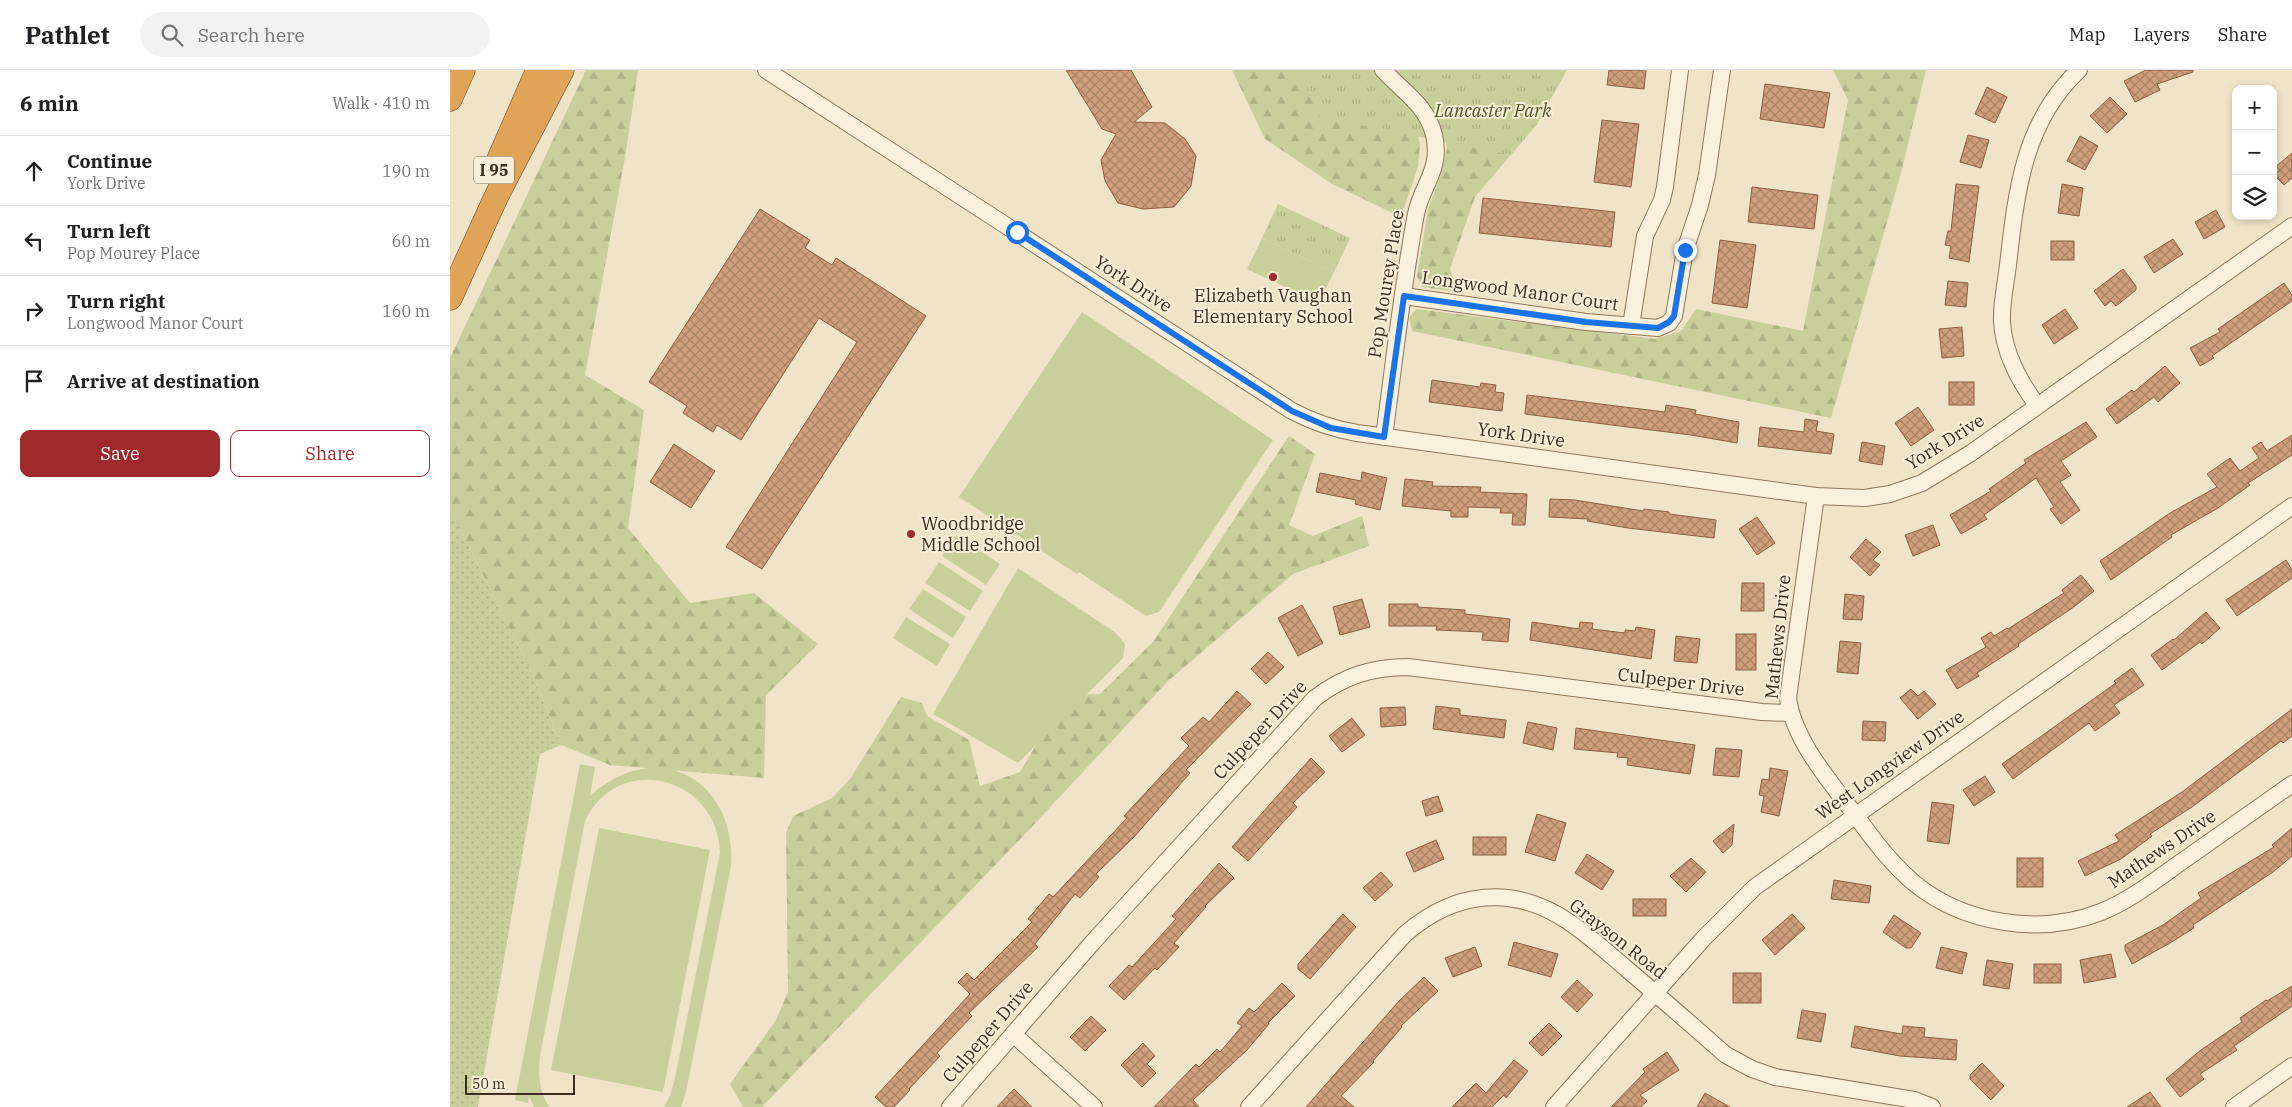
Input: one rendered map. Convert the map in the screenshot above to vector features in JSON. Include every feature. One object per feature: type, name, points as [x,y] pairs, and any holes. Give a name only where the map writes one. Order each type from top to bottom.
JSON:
[{"type":"highway","points":[[450,99],[463,70]]},
{"type":"highway","name":"I 95","points":[[450,271],[538,70]]},
{"type":"highway","points":[[450,298],[497,195],[562,70]]},
{"type":"street","name":"York Drive","points":[[766,70],[1292,411],[1331,428],[1384,437],[1816,496],[1876,497],[1922,483],[1971,453],[2292,226]]},
{"type":"street","name":"Pop Mourey Place","points":[[1383,70],[1415,100],[1426,115],[1434,135],[1436,150],[1433,172],[1416,215],[1384,437]]},
{"type":"street","name":"Longwood Manor Court","points":[[1632,326],[1645,236],[1666,187],[1680,70]]},
{"type":"street","name":"Longwood Manor Court","points":[[1404,296],[1586,322],[1658,328],[1669,322],[1674,316],[1685,250],[1700,205],[1707,175],[1722,70]]},
{"type":"street","points":[[2037,405],[2014,368],[2006,345],[2002,321],[2016,192],[2026,156],[2038,127],[2054,100],[2079,70]]},
{"type":"street","name":"Mathews Drive","points":[[1816,496],[1788,698],[1790,712],[1802,742],[1855,815],[1896,866],[1916,884],[1936,898],[1984,918],[2016,923],[2046,923],[2087,917],[2128,898],[2292,784]]},
{"type":"street","name":"West Longview Drive","points":[[1554,1107],[1703,938],[1755,887],[2292,506]]},
{"type":"street","name":"Culpeper Drive","points":[[950,1107],[1093,942],[1315,698],[1332,685],[1350,676],[1387,667],[1408,667],[1762,712],[1790,712]]},
{"type":"street","name":"Grayson Road","points":[[1249,1107],[1404,934],[1421,920],[1454,903],[1491,897],[1529,902],[1570,922],[1726,1055],[1752,1069],[1798,1082],[1914,1100],[1932,1107]]},
{"type":"street","points":[[1013,1034],[1094,1107]]},
{"type":"street","points":[[2234,1107],[2292,1066]]},
{"type":"green space","points":[[586,70],[638,70],[626,152],[585,375],[644,410],[628,528],[690,603],[754,593],[818,644],[766,695],[764,778],[610,765],[561,745],[533,675],[450,509],[450,358]]},
{"type":"green space","points":[[1232,70],[1347,70],[1414,123],[1420,144],[1418,167],[1401,217],[1332,184],[1265,139]]},
{"type":"green space","name":"Lancaster Park","points":[[1299,70],[1565,70],[1537,124],[1511,155],[1320,117]]},
{"type":"green space","points":[[1456,70],[1567,70],[1537,124],[1475,197],[1450,269],[1458,292],[1422,287],[1417,276],[1428,209],[1440,177],[1447,148],[1443,125]]},
{"type":"green space","points":[[1833,70],[1926,70],[1901,173],[1831,418],[1412,331],[1409,318],[1416,309],[1655,339],[1681,331],[1696,309],[1803,331],[1848,100]]},
{"type":"green space","points":[[1278,204],[1350,238],[1334,272],[1262,238]]},
{"type":"green space","points":[[1262,238],[1334,272],[1319,303],[1247,269]]},
{"type":"green space","points":[[1082,312],[1273,440],[1159,612],[1146,616],[1079,572],[1077,574],[959,497]]},
{"type":"green space","points":[[1289,436],[1315,454],[1289,525],[1313,536],[1362,516],[1369,546],[1293,574],[1168,681],[1026,833],[762,1107],[743,1107],[730,1084],[776,1020],[788,992],[786,833],[793,816],[832,798],[850,779],[901,697],[922,703],[927,716],[969,740],[980,786],[1020,772],[1066,695],[1100,694],[1153,642]]},
{"type":"green space","points":[[450,509],[533,675],[561,745],[540,754],[478,1107],[450,1107]]},
{"type":"green space","points":[[956,535],[1000,564],[986,585],[942,556]]},
{"type":"green space","points":[[939,562],[983,591],[970,611],[925,583]]},
{"type":"green space","points":[[1018,568],[1116,633],[1125,644],[1123,658],[1018,763],[933,714]]},
{"type":"green space","points":[[923,589],[966,617],[953,638],[909,609]]},
{"type":"green space","points":[[906,617],[950,644],[937,666],[893,638]]},
{"type":"green space","points":[[580,764],[595,767],[590,796],[615,778],[641,769],[665,768],[688,776],[706,790],[721,810],[729,836],[731,866],[686,1092],[681,1107],[664,1107],[670,1096],[675,1078],[720,853],[715,827],[703,806],[685,791],[664,782],[642,780],[620,786],[600,799],[585,821],[540,1056],[540,1083],[549,1107],[534,1107],[529,1096],[528,1103],[515,1100]]},
{"type":"green space","points":[[599,828],[710,850],[663,1092],[551,1070]]},
{"type":"building","points":[[1066,70],[1131,70],[1152,107],[1134,122],[1165,123],[1185,139],[1196,156],[1191,186],[1174,207],[1143,209],[1118,203],[1105,181],[1101,160],[1116,134],[1102,129]]},
{"type":"building","points":[[1609,70],[1646,70],[1644,89],[1607,85]]},
{"type":"building","points":[[2146,70],[2193,70],[2193,72],[2157,84],[2160,90],[2135,102],[2124,81]]},
{"type":"building","points":[[1765,84],[1830,93],[1824,128],[1760,119]]},
{"type":"building","points":[[1987,87],[2007,97],[1995,123],[1975,114]]},
{"type":"building","points":[[2110,97],[2127,114],[2107,133],[2090,116]]},
{"type":"building","points":[[1602,120],[1639,124],[1631,187],[1594,182]]},
{"type":"building","points":[[1968,135],[1989,140],[1981,168],[1960,162]]},
{"type":"building","points":[[2080,136],[2098,146],[2085,170],[2067,161]]},
{"type":"building","points":[[2292,153],[2292,178],[2284,185],[2277,178],[2277,166]]},
{"type":"building","points":[[1956,184],[1979,186],[1969,262],[1949,258],[1951,246],[1945,245],[1948,231],[1951,231]]},
{"type":"building","points":[[2062,184],[2083,188],[2079,216],[2058,213]]},
{"type":"building","points":[[1752,187],[1818,195],[1814,229],[1748,222]]},
{"type":"building","points":[[1483,198],[1615,212],[1611,247],[1479,233]]},
{"type":"building","points":[[760,209],[810,240],[805,248],[832,265],[836,258],[926,316],[762,569],[726,547],[857,342],[819,318],[741,440],[717,425],[713,432],[683,413],[687,406],[649,382]]},
{"type":"building","points":[[2216,210],[2225,227],[2204,239],[2195,222]]},
{"type":"building","points":[[2173,239],[2183,254],[2154,273],[2144,257]]},
{"type":"building","points":[[1720,240],[1756,245],[1747,308],[1712,303]]},
{"type":"building","points":[[2051,241],[2074,241],[2074,260],[2051,260]]},
{"type":"building","points":[[2123,269],[2136,286],[2136,290],[2116,306],[2111,301],[2105,306],[2094,291]]},
{"type":"building","points":[[1948,281],[1968,283],[1966,307],[1945,305]]},
{"type":"building","points":[[2284,283],[2292,295],[2292,301],[2212,356],[2214,358],[2200,366],[2190,348],[2220,332],[2218,329]]},
{"type":"building","points":[[2065,309],[2078,328],[2054,344],[2042,325]]},
{"type":"building","points":[[1962,327],[1964,356],[1942,358],[1939,329]]},
{"type":"building","points":[[2165,366],[2180,383],[2158,402],[2154,397],[2117,424],[2106,409],[2132,390],[2134,392]]},
{"type":"building","points":[[1432,380],[1480,387],[1481,383],[1496,385],[1495,392],[1504,393],[1502,411],[1429,402]]},
{"type":"building","points":[[1949,382],[1974,382],[1974,405],[1949,405]]},
{"type":"building","points":[[1527,395],[1665,412],[1666,405],[1696,410],[1695,414],[1739,422],[1737,443],[1691,435],[1525,414]]},
{"type":"building","points":[[1918,407],[1934,430],[1911,446],[1895,423]]},
{"type":"building","points":[[1805,419],[1818,421],[1816,431],[1834,434],[1831,454],[1758,446],[1760,427],[1804,432]]},
{"type":"building","points":[[2086,422],[2097,437],[2061,461],[2071,475],[2060,482],[2080,510],[2061,524],[2050,509],[2054,507],[2036,478],[1984,515],[1987,519],[1961,534],[1950,515],[1991,491],[1989,489],[2026,463],[2024,460]]},
{"type":"building","points":[[2292,435],[2292,455],[2248,483],[2250,485],[2218,508],[2171,535],[2172,537],[2111,580],[2100,561],[2170,513],[2217,487],[2207,474],[2230,458],[2240,471],[2259,458],[2252,448],[2261,442],[2267,451]]},
{"type":"building","points":[[1862,442],[1885,446],[1882,465],[1859,461]]},
{"type":"building","points":[[674,444],[715,471],[691,508],[650,482]]},
{"type":"building","points":[[1362,472],[1387,478],[1380,510],[1355,504],[1356,500],[1316,492],[1320,473],[1361,481]]},
{"type":"building","points":[[1405,479],[1433,482],[1432,486],[1481,487],[1480,492],[1527,494],[1525,525],[1512,525],[1513,513],[1500,513],[1501,508],[1468,507],[1468,517],[1451,517],[1451,511],[1402,506]]},
{"type":"building","points":[[1550,499],[1575,500],[1716,520],[1714,538],[1628,528],[1587,521],[1588,519],[1549,517]]},
{"type":"building","points":[[1757,517],[1775,543],[1757,555],[1739,529]]},
{"type":"building","points":[[1933,525],[1940,545],[1913,556],[1905,535]]},
{"type":"building","points":[[1866,539],[1881,552],[1873,560],[1880,565],[1870,576],[1850,557]]},
{"type":"building","points":[[2286,560],[2292,570],[2292,578],[2237,616],[2226,600]]},
{"type":"building","points":[[2081,575],[2094,591],[2071,609],[2018,644],[2019,646],[1977,673],[1979,676],[1957,689],[1946,670],[1986,647],[1981,638],[1991,632],[1994,636],[2008,629],[2064,593],[2062,590]]},
{"type":"building","points":[[1742,583],[1764,583],[1764,611],[1741,611]]},
{"type":"building","points":[[1845,594],[1864,596],[1862,620],[1843,619]]},
{"type":"building","points":[[1362,599],[1370,627],[1340,635],[1333,607]]},
{"type":"building","points":[[1389,604],[1418,604],[1418,607],[1465,610],[1465,614],[1510,619],[1508,642],[1482,640],[1483,632],[1436,630],[1437,626],[1389,626]]},
{"type":"building","points":[[1302,605],[1323,643],[1298,656],[1278,618]]},
{"type":"building","points":[[2206,612],[2220,628],[2202,644],[2200,642],[2162,670],[2151,655],[2174,640]]},
{"type":"building","points":[[1532,622],[1579,629],[1580,622],[1593,623],[1592,629],[1625,633],[1625,630],[1635,631],[1636,627],[1655,630],[1651,659],[1530,640]]},
{"type":"building","points":[[1736,634],[1756,634],[1756,670],[1736,670]]},
{"type":"building","points":[[1676,636],[1700,639],[1697,663],[1674,661]]},
{"type":"building","points":[[1840,641],[1861,643],[1858,674],[1837,672]]},
{"type":"building","points":[[1268,652],[1284,667],[1266,684],[1251,669]]},
{"type":"building","points":[[2132,668],[2144,685],[2114,705],[2120,713],[2095,731],[2089,723],[2013,779],[2002,764],[2116,683],[2114,681]]},
{"type":"building","points":[[1911,689],[1918,696],[1924,691],[1936,704],[1918,719],[1900,698]]},
{"type":"building","points":[[1237,691],[1251,704],[1186,770],[1190,773],[1134,837],[1096,874],[1099,877],[1080,898],[1075,894],[1035,944],[1038,947],[969,1013],[972,1016],[937,1053],[940,1056],[910,1090],[894,1107],[886,1107],[875,1097],[970,994],[958,982],[967,973],[974,980],[1032,922],[1028,919],[1049,894],[1053,897],[1127,818],[1124,816],[1189,746],[1181,738],[1203,717],[1209,722]]},
{"type":"building","points":[[1436,706],[1460,709],[1460,715],[1506,720],[1504,738],[1433,729]]},
{"type":"building","points":[[1405,707],[1406,725],[1381,727],[1380,708]]},
{"type":"building","points":[[2292,709],[2292,736],[2283,743],[2281,741],[2192,807],[2150,834],[2152,836],[2121,859],[2085,876],[2078,861],[2119,841],[2115,835],[2182,792]]},
{"type":"building","points":[[1352,718],[1365,735],[1342,752],[1329,736]]},
{"type":"building","points":[[1863,721],[1886,722],[1885,741],[1862,740]]},
{"type":"building","points":[[1528,722],[1557,728],[1553,750],[1523,743]]},
{"type":"building","points":[[1576,728],[1695,745],[1690,774],[1627,765],[1628,758],[1617,757],[1618,753],[1574,749]]},
{"type":"building","points":[[1716,748],[1742,750],[1739,777],[1713,775]]},
{"type":"building","points":[[1311,758],[1325,772],[1293,803],[1297,807],[1248,861],[1232,847]]},
{"type":"building","points":[[1770,768],[1788,771],[1779,816],[1761,812],[1764,796],[1759,795],[1762,779],[1769,780]]},
{"type":"building","points":[[1985,776],[1995,792],[1974,806],[1963,790]]},
{"type":"building","points":[[1438,796],[1443,811],[1426,816],[1422,801]]},
{"type":"building","points":[[1932,802],[1954,805],[1949,844],[1927,841]]},
{"type":"building","points":[[1537,814],[1566,823],[1555,861],[1525,852]]},
{"type":"building","points":[[1734,824],[1732,845],[1723,853],[1713,841]]},
{"type":"building","points":[[2292,828],[2292,856],[2273,872],[2193,925],[2194,928],[2132,964],[2125,950],[2125,945],[2163,925],[2201,898],[2198,893],[2274,847],[2272,845]]},
{"type":"building","points":[[1473,837],[1506,837],[1506,855],[1473,855]]},
{"type":"building","points":[[1436,840],[1444,859],[1414,872],[1406,853]]},
{"type":"building","points":[[1587,854],[1614,871],[1602,890],[1575,873]]},
{"type":"building","points":[[1691,858],[1706,872],[1686,892],[1670,876]]},
{"type":"building","points":[[2017,858],[2043,858],[2043,887],[2017,887]]},
{"type":"building","points":[[1219,863],[1234,878],[1205,906],[1174,943],[1179,947],[1157,970],[1155,968],[1124,1000],[1109,986],[1129,965],[1132,967],[1176,919],[1172,916]]},
{"type":"building","points":[[1381,872],[1393,885],[1375,901],[1363,888]]},
{"type":"building","points":[[1834,880],[1871,886],[1869,903],[1831,899]]},
{"type":"building","points":[[1633,899],[1666,899],[1666,916],[1633,916]]},
{"type":"building","points":[[1343,914],[1356,927],[1310,979],[1298,969],[1298,964]]},
{"type":"building","points":[[1792,914],[1805,928],[1775,955],[1762,940]]},
{"type":"building","points":[[1894,915],[1921,933],[1911,948],[1906,948],[1883,932]]},
{"type":"building","points":[[1514,942],[1558,954],[1551,977],[1508,965]]},
{"type":"building","points":[[1475,947],[1482,966],[1453,977],[1445,958]]},
{"type":"building","points":[[1941,947],[1967,953],[1962,974],[1936,968]]},
{"type":"building","points":[[2111,954],[2116,977],[2084,983],[2080,960]]},
{"type":"building","points":[[1987,960],[2013,964],[2009,989],[1983,985]]},
{"type":"building","points":[[2034,964],[2061,964],[2061,983],[2034,983]]},
{"type":"building","points":[[1733,973],[1761,973],[1761,1003],[1733,1003]]},
{"type":"building","points":[[1424,977],[1438,991],[1401,1026],[1374,1062],[1341,1096],[1354,1107],[1306,1107],[1399,1001]]},
{"type":"building","points":[[1577,980],[1593,995],[1577,1012],[1561,997]]},
{"type":"building","points":[[1282,983],[1295,996],[1268,1023],[1247,1050],[1193,1100],[1199,1107],[1154,1107],[1196,1064],[1199,1067],[1217,1049],[1220,1052],[1242,1026],[1237,1023],[1249,1008],[1254,1012]]},
{"type":"building","points":[[2292,986],[2292,1006],[2234,1046],[2237,1050],[2200,1074],[2204,1079],[2180,1097],[2166,1079],[2201,1050],[2242,1022],[2240,1018],[2266,1000]]},
{"type":"building","points":[[1802,1010],[1826,1014],[1821,1042],[1797,1038]]},
{"type":"building","points":[[1091,1016],[1106,1030],[1085,1051],[1070,1037]]},
{"type":"building","points":[[1549,1023],[1562,1036],[1542,1056],[1529,1043]]},
{"type":"building","points":[[1855,1026],[1902,1034],[1903,1026],[1925,1028],[1924,1037],[1957,1040],[1956,1060],[1900,1056],[1851,1047]]},
{"type":"building","points":[[1143,1043],[1155,1056],[1147,1064],[1156,1073],[1142,1087],[1121,1065]]},
{"type":"building","points":[[1667,1052],[1679,1070],[1640,1095],[1647,1101],[1641,1107],[1611,1107],[1645,1072],[1643,1069]]},
{"type":"building","points":[[1514,1060],[1528,1071],[1506,1098],[1504,1095],[1492,1107],[1452,1107],[1476,1083],[1486,1093]]},
{"type":"building","points":[[1982,1063],[2004,1086],[1991,1100],[1970,1079],[1970,1075]]},
{"type":"building","points":[[1014,1089],[1032,1107],[997,1107]]},
{"type":"building","points":[[2150,1092],[2161,1107],[2127,1107]]},
{"type":"building","points":[[1705,1093],[1730,1107],[1697,1107]]},
{"type":"place","name":"Elizabeth Vaughan Elementary School","points":[[1273,277]]},
{"type":"place","name":"Woodbridge Middle School","points":[[911,534]]},
{"type":"route","points":[[1017,232],[1292,411],[1313,422],[1331,428],[1384,437],[1404,296],[1586,322],[1658,328],[1664,326],[1674,316],[1685,250]]}]
